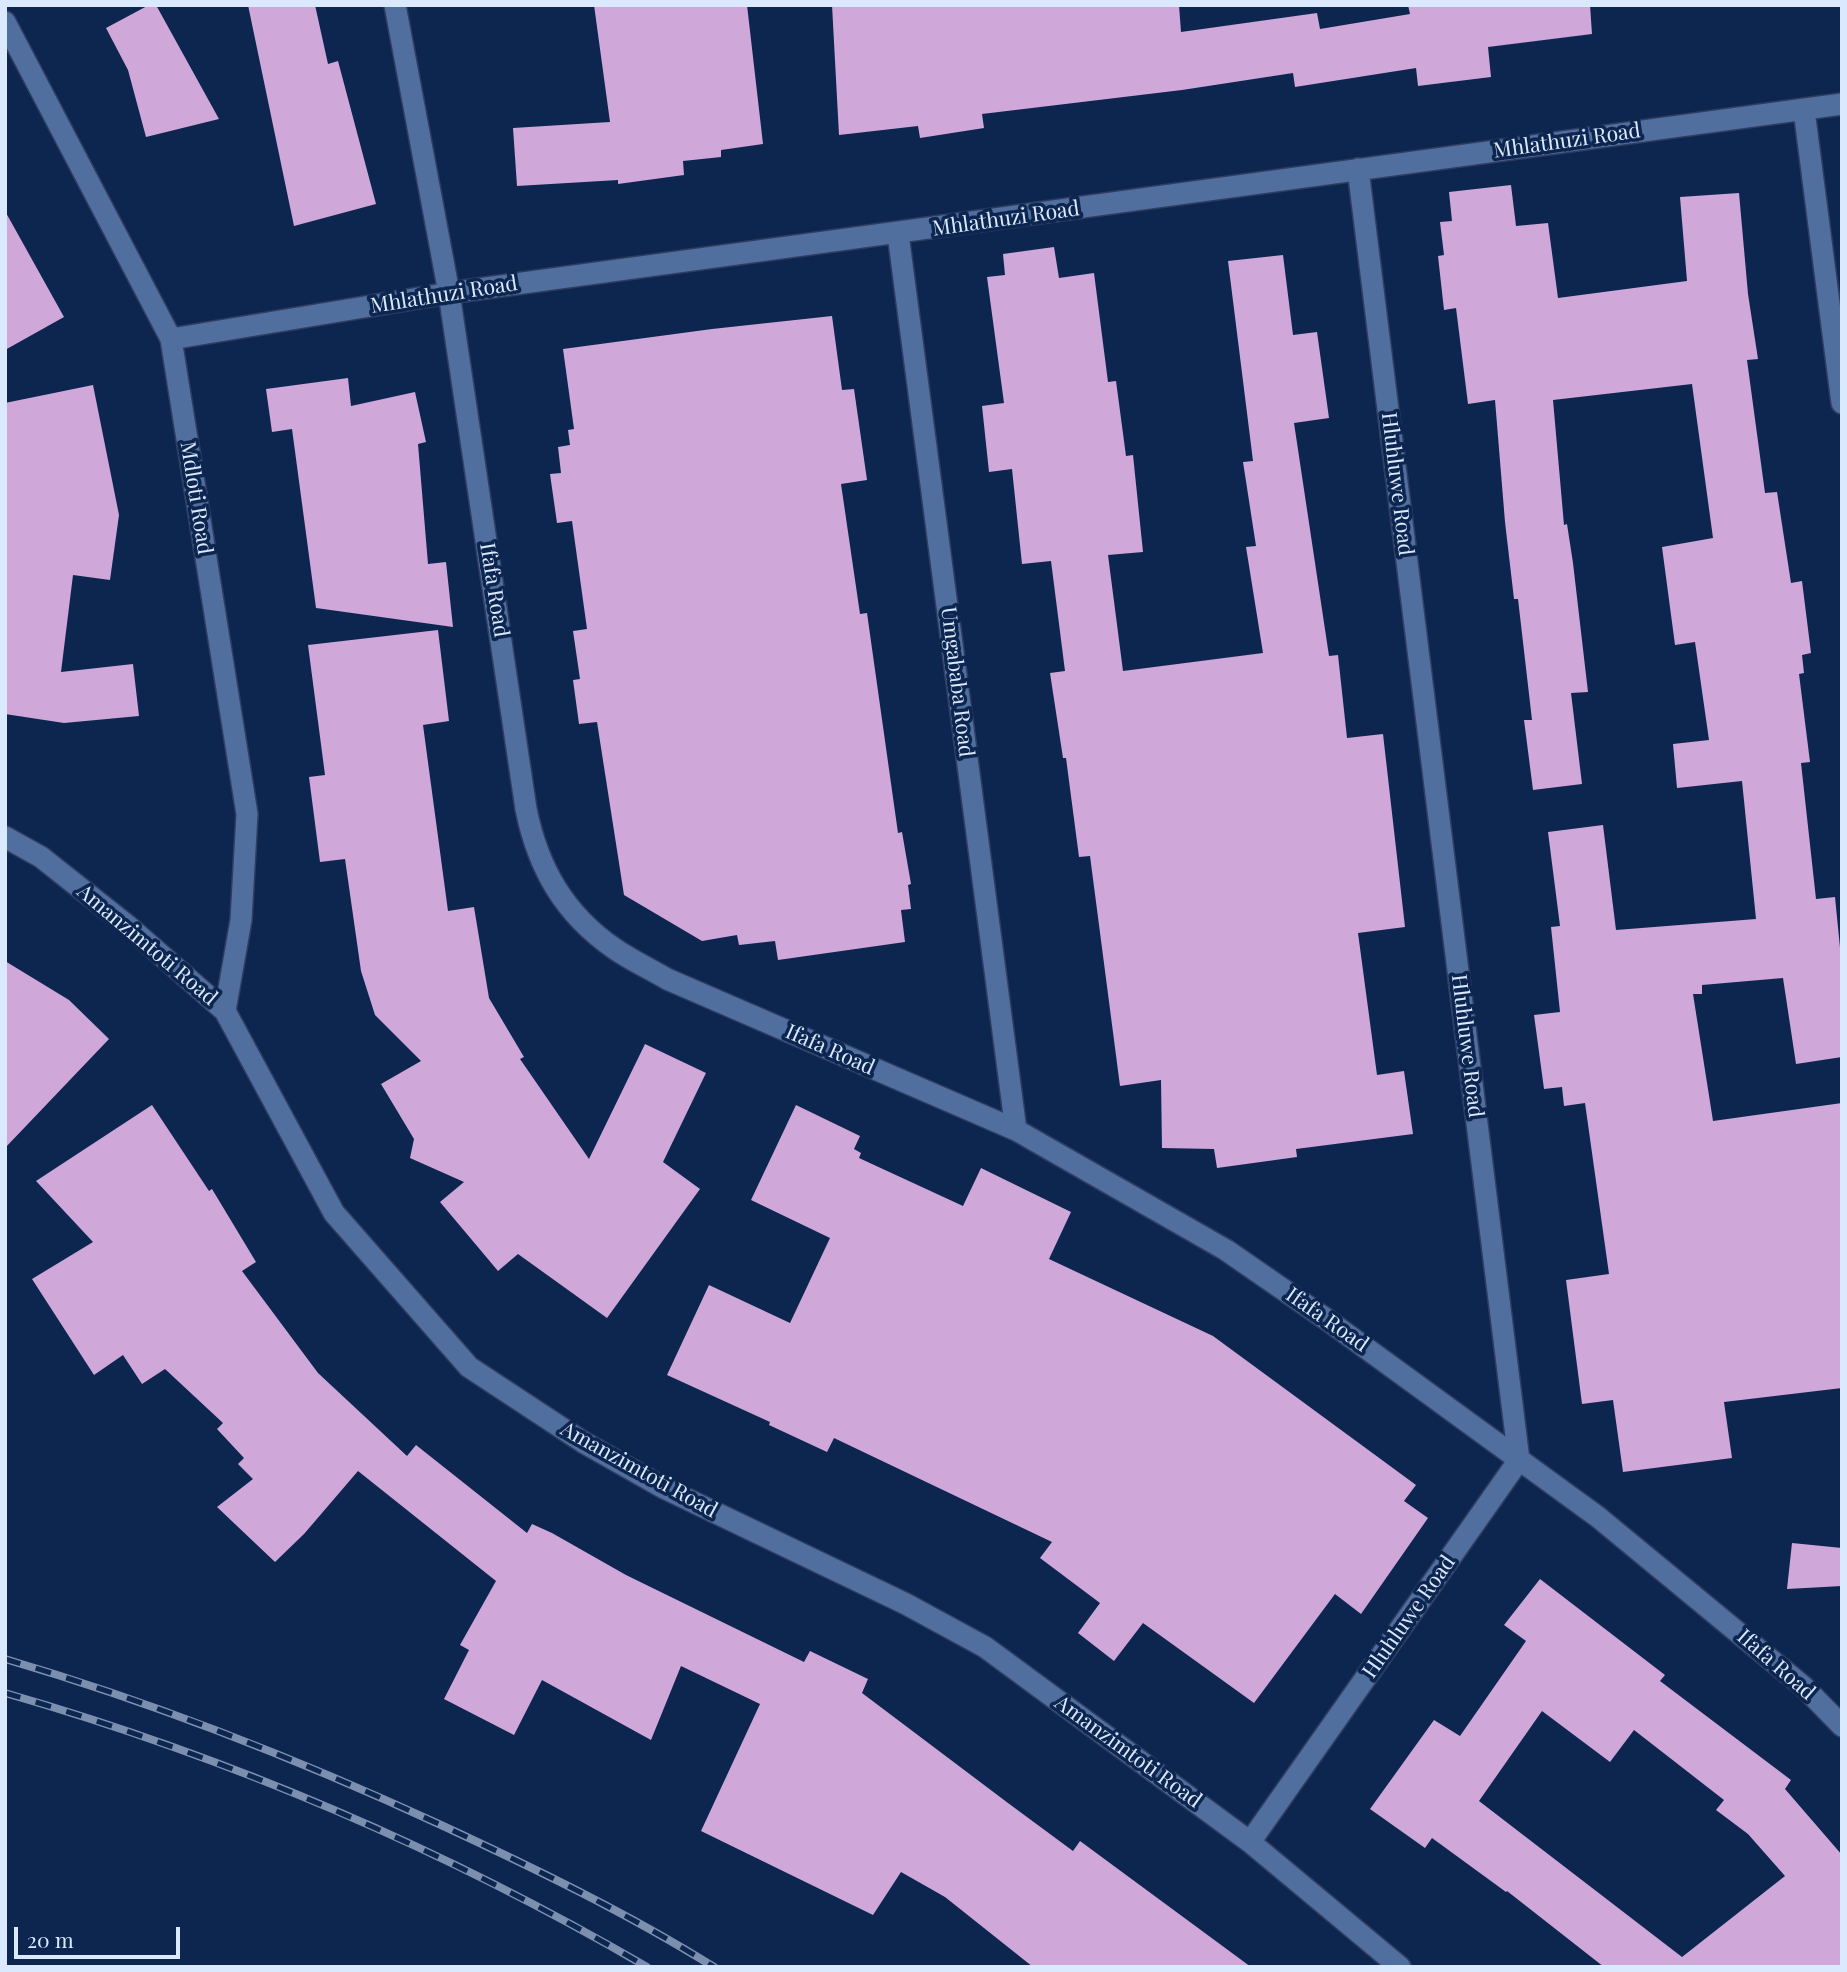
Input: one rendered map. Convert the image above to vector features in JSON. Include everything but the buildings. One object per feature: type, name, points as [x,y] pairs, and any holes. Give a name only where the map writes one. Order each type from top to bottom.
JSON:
[{"type":"street","name":"Ifafa Road","points":[[395,5],[449,293],[526,809],[533,841],[550,881],[575,913],[614,948],[667,979],[1016,1130],[1226,1250],[1326,1319],[1598,1517],[1685,1586],[1804,1687],[1842,1726]]},
{"type":"street","name":"Mdloti Road","points":[[5,22],[170,339],[247,814],[241,920],[225,1011]]},
{"type":"street","name":"Mhlathuzi Road","points":[[170,339],[449,293],[1842,104]]},
{"type":"street","points":[[1804,110],[1842,403]]},
{"type":"street","name":"Hluhluwe Road","points":[[1250,1842],[1519,1460],[1358,169]]},
{"type":"street","name":"Umgababa Road","points":[[898,234],[1016,1130]]},
{"type":"street","name":"Amanzimtoti Road","points":[[5,837],[41,858],[128,926],[225,1011],[334,1213],[469,1367],[583,1442],[664,1488],[906,1604],[985,1647],[1250,1842],[1400,1967]]},
{"type":"railway","points":[[5,1659],[117,1694],[226,1734],[388,1801],[580,1892],[714,1967]]},
{"type":"railway","points":[[5,1693],[171,1746],[334,1810],[493,1884],[647,1967]]}]
